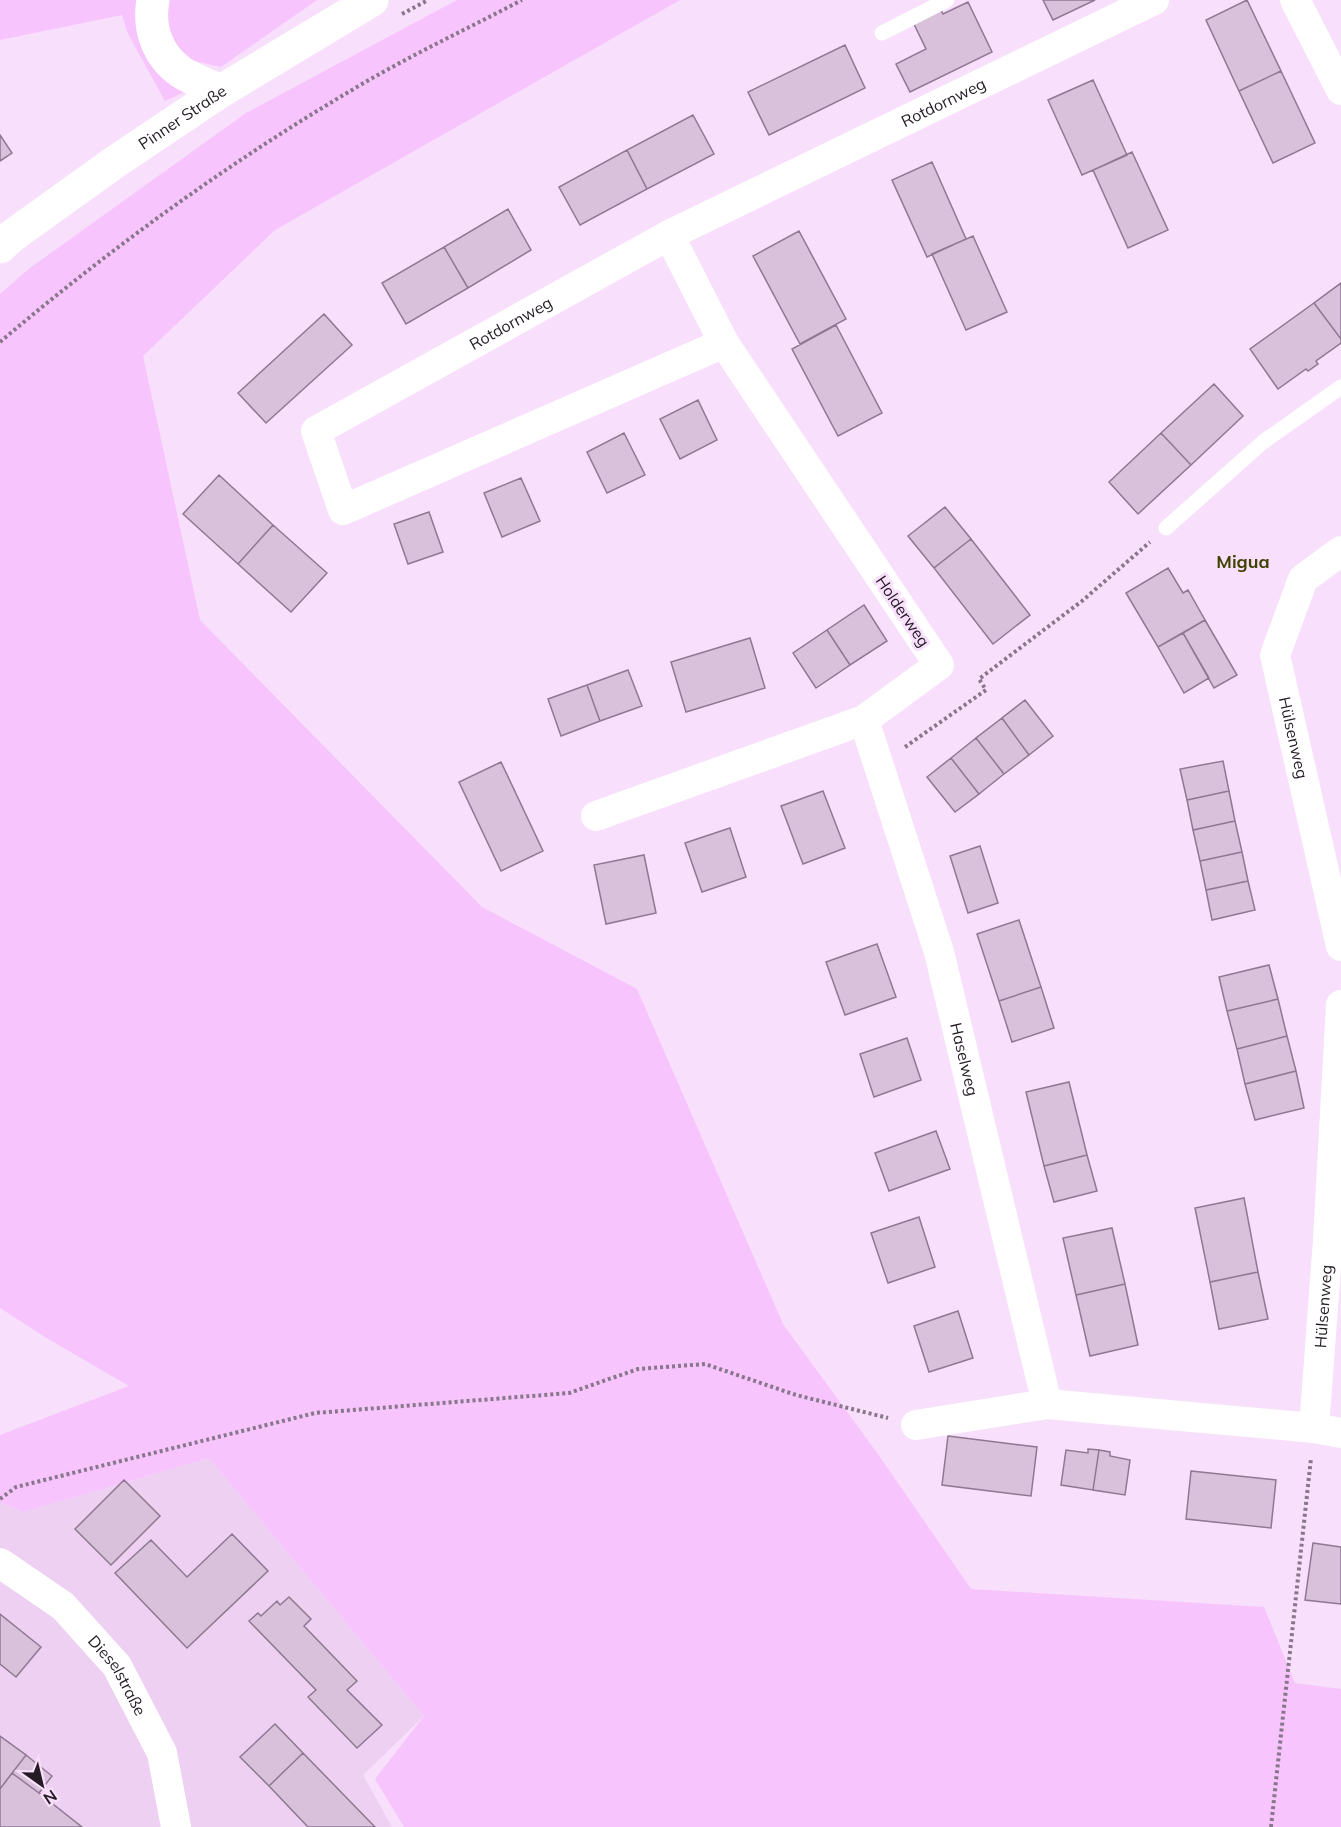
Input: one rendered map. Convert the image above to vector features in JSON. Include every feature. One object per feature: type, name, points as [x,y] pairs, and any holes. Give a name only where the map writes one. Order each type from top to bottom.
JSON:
[{"type":"street","points":[[153,0],[150,15],[157,44],[167,59],[182,72],[220,91]]},
{"type":"street","name":"Pinner Straße","points":[[0,247],[115,162],[220,91],[372,0]]},
{"type":"street","name":"Rotdornweg","points":[[724,343],[344,510],[316,431],[669,235],[1154,0]]},
{"type":"street","points":[[1295,0],[1341,90]]},
{"type":"street","name":"Holderweg","points":[[596,816],[864,720],[939,665],[724,343],[669,235]]},
{"type":"street","name":"Hülsenweg","points":[[1341,551],[1303,579],[1275,655],[1341,946]]},
{"type":"street","name":"Haselweg","points":[[864,720],[939,952],[1047,1404]]},
{"type":"street","name":"Hülsenweg","points":[[1328,1430],[1341,1005]]},
{"type":"street","points":[[916,1425],[1047,1404],[1328,1430]]},
{"type":"street","name":"Dieselstraße","points":[[0,1563],[63,1606],[117,1666],[162,1753],[176,1827]]},
{"type":"lane","points":[[882,33],[947,0]]},
{"type":"lane","points":[[1166,528],[1263,442],[1341,387]]},
{"type":"path","points":[[0,342],[62,290],[169,208],[281,133],[360,85],[522,0]]},
{"type":"path","points":[[879,765],[986,690],[979,679],[1082,601],[1166,528]]},
{"type":"path","points":[[0,1498],[16,1487],[315,1413],[569,1393],[638,1369],[705,1364],[796,1395],[916,1425]]},
{"type":"path","points":[[1271,1827],[1328,1430]]},
{"type":"shaded area","points":[[0,0],[141,0],[191,89],[165,101],[128,34],[122,15],[0,40]]},
{"type":"shaded area","points":[[168,0],[317,0],[221,67],[194,61],[181,52],[171,37],[164,17]]},
{"type":"shaded area","points":[[457,0],[680,0],[275,230],[143,356],[200,620],[482,907],[637,989],[783,1324],[880,1457],[971,1589],[1264,1607],[1295,1683],[1341,1689],[1341,1827],[404,1827],[375,1779],[424,1716],[209,1458],[23,1512],[0,1502],[0,1435],[129,1386],[0,1308],[0,294],[30,268],[246,113]]},
{"type":"shaded area","points":[[209,1458],[424,1716],[363,1775],[392,1827],[0,1827],[0,1502],[23,1512]]},
{"type":"building","points":[[1043,0],[1095,0],[1053,20]]},
{"type":"building","points":[[1247,0],[1281,71],[1239,91],[1206,20]]},
{"type":"building","points":[[968,2],[992,52],[910,92],[896,64],[926,49],[913,22],[940,8],[943,14]]},
{"type":"building","points":[[845,45],[865,88],[769,135],[748,92]]},
{"type":"building","points":[[1281,71],[1315,143],[1273,163],[1239,91]]},
{"type":"building","points":[[1093,80],[1127,155],[1082,175],[1048,100]]},
{"type":"building","points":[[693,115],[714,154],[647,189],[627,150]]},
{"type":"building","points":[[0,135],[12,153],[0,161]]},
{"type":"building","points":[[627,150],[647,189],[580,225],[559,187]]},
{"type":"building","points":[[1132,152],[1168,230],[1128,248],[1093,170]]},
{"type":"building","points":[[932,162],[966,239],[927,257],[892,180]]},
{"type":"building","points":[[508,209],[531,250],[468,288],[444,247]]},
{"type":"building","points":[[799,231],[846,319],[800,344],[753,256]]},
{"type":"building","points":[[973,236],[1007,312],[966,330],[932,254]]},
{"type":"building","points":[[444,247],[468,288],[406,324],[382,283]]},
{"type":"building","points":[[1341,283],[1341,339],[1314,303]]},
{"type":"building","points":[[1314,303],[1341,339],[1341,343],[1316,361],[1318,364],[1308,371],[1306,369],[1278,389],[1250,349]]},
{"type":"building","points":[[324,314],[352,345],[266,423],[238,393]]},
{"type":"building","points":[[836,325],[882,413],[838,436],[792,349]]},
{"type":"building","points":[[1214,384],[1243,416],[1191,465],[1161,433]]},
{"type":"building","points":[[698,400],[717,440],[680,459],[660,419]]},
{"type":"building","points":[[624,433],[645,475],[607,493],[587,452]]},
{"type":"building","points":[[1161,433],[1191,465],[1138,514],[1109,482]]},
{"type":"building","points":[[219,475],[273,525],[238,564],[183,514]]},
{"type":"building","points":[[521,478],[540,521],[502,537],[484,493]]},
{"type":"building","points":[[945,507],[971,539],[934,568],[908,536]]},
{"type":"building","points":[[429,512],[443,552],[408,564],[394,524]]},
{"type":"building","points":[[273,525],[327,573],[291,612],[238,564]]},
{"type":"building","points":[[971,539],[1030,615],[993,644],[934,568]]},
{"type":"building","points":[[1168,568],[1183,593],[1188,590],[1205,620],[1158,647],[1126,593]]},
{"type":"building","points":[[864,605],[887,641],[850,665],[827,630]]},
{"type":"building","points":[[1205,620],[1237,675],[1214,688],[1183,633]]},
{"type":"building","points":[[827,630],[850,665],[816,688],[793,653]]},
{"type":"building","points":[[1183,633],[1209,678],[1184,693],[1158,647]]},
{"type":"building","points":[[750,638],[765,688],[686,712],[671,662]]},
{"type":"building","points":[[628,670],[642,706],[600,721],[587,685]]},
{"type":"building","points":[[587,685],[600,721],[561,736],[548,699]]},
{"type":"building","points":[[1025,700],[1053,736],[1029,755],[1002,718]]},
{"type":"building","points":[[1002,718],[1029,755],[1004,774],[976,738]]},
{"type":"building","points":[[976,738],[1004,774],[979,794],[951,758]]},
{"type":"building","points":[[951,758],[979,794],[955,812],[927,777]]},
{"type":"building","points":[[1223,761],[1229,791],[1187,800],[1180,769]]},
{"type":"building","points":[[501,762],[543,851],[501,871],[459,782]]},
{"type":"building","points":[[823,791],[845,848],[803,864],[781,806]]},
{"type":"building","points":[[1229,791],[1235,821],[1193,830],[1187,800]]},
{"type":"building","points":[[1235,821],[1242,852],[1200,861],[1193,830]]},
{"type":"building","points":[[730,828],[746,877],[702,892],[685,843]]},
{"type":"building","points":[[980,846],[998,903],[968,913],[950,856]]},
{"type":"building","points":[[1242,852],[1248,881],[1206,890],[1200,861]]},
{"type":"building","points":[[644,855],[656,913],[606,924],[594,865]]},
{"type":"building","points":[[1248,881],[1255,910],[1212,920],[1206,890]]},
{"type":"building","points":[[1019,920],[1041,987],[999,1001],[977,934]]},
{"type":"building","points":[[877,944],[896,997],[845,1015],[826,962]]},
{"type":"building","points":[[1269,965],[1278,999],[1227,1011],[1219,977]]},
{"type":"building","points":[[1041,987],[1054,1028],[1012,1042],[999,1001]]},
{"type":"building","points":[[1278,999],[1287,1036],[1237,1049],[1227,1011]]},
{"type":"building","points":[[1287,1036],[1296,1071],[1245,1084],[1237,1049]]},
{"type":"building","points":[[907,1038],[921,1080],[874,1097],[860,1054]]},
{"type":"building","points":[[1296,1071],[1304,1108],[1255,1120],[1245,1084]]},
{"type":"building","points":[[1069,1082],[1087,1155],[1044,1166],[1026,1092]]},
{"type":"building","points":[[936,1131],[950,1169],[889,1191],[875,1153]]},
{"type":"building","points":[[1087,1155],[1097,1191],[1054,1202],[1044,1166]]},
{"type":"building","points":[[1244,1198],[1258,1272],[1210,1282],[1195,1208]]},
{"type":"building","points":[[919,1217],[935,1267],[888,1283],[871,1233]]},
{"type":"building","points":[[1112,1228],[1125,1284],[1076,1295],[1063,1238]]},
{"type":"building","points":[[1258,1272],[1268,1319],[1219,1329],[1210,1282]]},
{"type":"building","points":[[1125,1284],[1138,1345],[1090,1356],[1076,1295]]},
{"type":"building","points":[[958,1311],[973,1358],[929,1372],[914,1326]]},
{"type":"building","points":[[948,1436],[1037,1447],[1031,1496],[942,1485]]},
{"type":"building","points":[[1088,1449],[1099,1450],[1093,1490],[1061,1485],[1066,1450],[1088,1453]]},
{"type":"building","points":[[1099,1450],[1110,1452],[1110,1456],[1130,1460],[1125,1495],[1093,1490]]},
{"type":"building","points":[[1191,1471],[1276,1480],[1271,1528],[1186,1519]]},
{"type":"building","points":[[124,1480],[160,1516],[111,1565],[75,1529]]},
{"type":"building","points":[[232,1534],[268,1571],[187,1648],[115,1573],[151,1540],[187,1577]]},
{"type":"building","points":[[1313,1543],[1341,1547],[1341,1604],[1305,1600]]},
{"type":"building","points":[[289,1597],[311,1619],[304,1626],[357,1681],[347,1690],[382,1725],[357,1748],[308,1697],[316,1690],[249,1621],[258,1613],[261,1616],[277,1601],[280,1605]]},
{"type":"building","points":[[0,1614],[41,1647],[16,1677],[0,1664]]},
{"type":"building","points":[[275,1724],[303,1753],[269,1786],[240,1757]]},
{"type":"building","points":[[0,1736],[26,1755],[0,1789]]},
{"type":"building","points":[[303,1753],[375,1827],[308,1827],[269,1786]]},
{"type":"building","points":[[26,1755],[52,1776],[39,1793],[12,1773]]},
{"type":"building","points":[[12,1773],[82,1827],[0,1827],[0,1789]]},
{"type":"district","name":"Migua","points":[[1243,561]]}]
